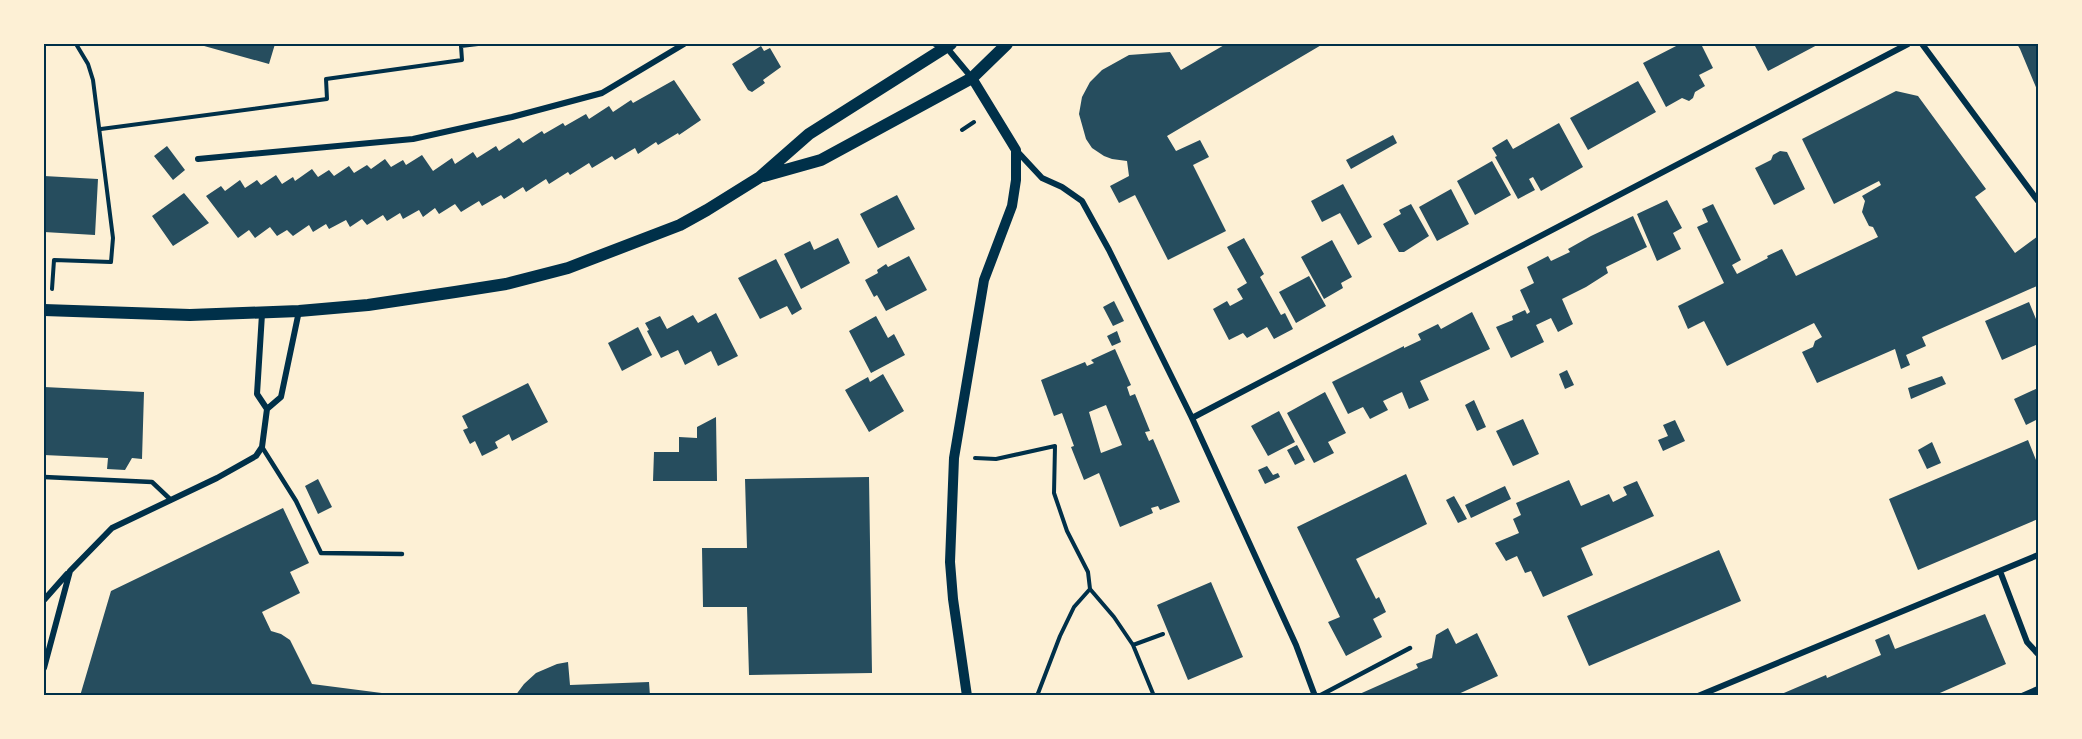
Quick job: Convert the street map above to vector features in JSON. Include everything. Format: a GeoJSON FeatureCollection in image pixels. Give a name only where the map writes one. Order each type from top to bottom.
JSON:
{"type":"FeatureCollection","features":[{"type":"Feature","properties":{"kind":"main road"},"geometry":{"type":"LineString","coordinates":[[760,177],[821,160],[972,78],[1007,44]]}},
{"type":"Feature","properties":{"kind":"main road"},"geometry":{"type":"LineString","coordinates":[[47,310],[190,315],[262,314],[368,305],[455,292],[506,284],[568,268],[680,225],[760,177],[809,134],[944,45]]}},
{"type":"Feature","properties":{"kind":"street"},"geometry":{"type":"LineString","coordinates":[[198,159],[413,139],[512,117],[602,93],[684,44]]}},
{"type":"Feature","properties":{"kind":"street"},"geometry":{"type":"LineString","coordinates":[[1192,418],[1908,44]]}},
{"type":"Feature","properties":{"kind":"street"},"geometry":{"type":"LineString","coordinates":[[1922,44],[2038,201]]}},
{"type":"Feature","properties":{"kind":"street"},"geometry":{"type":"LineString","coordinates":[[944,45],[972,78],[1016,150],[1042,178],[1062,187],[1082,201],[1109,250],[1192,418],[1317,696]]}},
{"type":"Feature","properties":{"kind":"street"},"geometry":{"type":"LineString","coordinates":[[967,696],[950,562],[954,458],[984,280],[1012,206],[1016,180],[1016,150]]}},
{"type":"Feature","properties":{"kind":"street"},"geometry":{"type":"LineString","coordinates":[[44,600],[112,528],[255,456],[262,447],[267,410],[281,397],[299,311]]}},
{"type":"Feature","properties":{"kind":"street"},"geometry":{"type":"LineString","coordinates":[[262,314],[257,394],[267,410]]}},
{"type":"Feature","properties":{"kind":"street"},"geometry":{"type":"LineString","coordinates":[[1698,696],[2038,555]]}},
{"type":"Feature","properties":{"kind":"street"},"geometry":{"type":"LineString","coordinates":[[44,668],[70,571]]}},
{"type":"Feature","properties":{"kind":"street"},"geometry":{"type":"LineString","coordinates":[[2000,571],[2027,642],[2038,654]]}},
{"type":"Feature","properties":{"kind":"street"},"geometry":{"type":"LineString","coordinates":[[2022,696],[2038,689]]}},
{"type":"Feature","properties":{"kind":"lane"},"geometry":{"type":"LineString","coordinates":[[262,447],[296,501],[321,553],[402,554]]}},
{"type":"Feature","properties":{"kind":"lane"},"geometry":{"type":"LineString","coordinates":[[44,477],[152,482],[171,500]]}},
{"type":"Feature","properties":{"kind":"lane"},"geometry":{"type":"LineString","coordinates":[[1317,696],[1410,648]]}},
{"type":"Feature","properties":{"kind":"path"},"geometry":{"type":"LineString","coordinates":[[47,310],[54,260],[111,262],[113,238],[101,129],[93,80],[88,64],[76,44]]}},
{"type":"Feature","properties":{"kind":"path"},"geometry":{"type":"LineString","coordinates":[[101,129],[327,99],[326,79],[462,60],[461,46],[478,44]]}},
{"type":"Feature","properties":{"kind":"path"},"geometry":{"type":"LineString","coordinates":[[954,458],[996,459],[1055,446],[1054,493],[1067,531],[1088,572],[1090,589],[1114,617],[1133,645],[1154,696]]}},
{"type":"Feature","properties":{"kind":"path"},"geometry":{"type":"LineString","coordinates":[[1037,696],[1074,607],[1090,589]]}},
{"type":"Feature","properties":{"kind":"path"},"geometry":{"type":"LineString","coordinates":[[1133,645],[1163,634]]}},
{"type":"Feature","properties":{"kind":"building"},"geometry":{"type":"Polygon","coordinates":[[[197,44],[275,44],[269,64],[197,44]]]}},
{"type":"Feature","properties":{"kind":"building"},"geometry":{"type":"Polygon","coordinates":[[[1226,44],[1323,44],[1167,136],[1176,151],[1200,140],[1209,157],[1193,165],[1226,231],[1168,260],[1135,195],[1119,203],[1110,186],[1129,176],[1127,161],[1112,159],[1092,148],[1086,139],[1079,114],[1082,97],[1090,82],[1102,70],[1129,55],[1170,52],[1181,70],[1226,44]]]}},
{"type":"Feature","properties":{"kind":"building"},"geometry":{"type":"Polygon","coordinates":[[[1680,44],[1701,44],[1713,68],[1699,75],[1705,86],[1695,92],[1693,98],[1689,101],[1682,98],[1666,107],[1643,63],[1680,44]]]}},
{"type":"Feature","properties":{"kind":"building"},"geometry":{"type":"Polygon","coordinates":[[[1754,44],[1819,44],[1768,71],[1754,44]]]}},
{"type":"Feature","properties":{"kind":"building"},"geometry":{"type":"Polygon","coordinates":[[[2017,44],[2038,44],[2038,92],[2020,49],[2017,44]]]}},
{"type":"Feature","properties":{"kind":"building"},"geometry":{"type":"Polygon","coordinates":[[[761,46],[764,51],[770,48],[781,67],[763,80],[765,83],[752,92],[748,90],[732,64],[761,46]]]}},
{"type":"Feature","properties":{"kind":"building"},"geometry":{"type":"Polygon","coordinates":[[[674,80],[701,120],[679,135],[678,133],[658,145],[656,142],[638,154],[635,148],[615,160],[612,156],[592,168],[589,163],[549,184],[546,179],[526,192],[523,187],[504,199],[501,195],[482,206],[479,201],[461,212],[455,204],[439,214],[435,208],[423,217],[419,210],[403,219],[400,213],[387,221],[383,215],[367,225],[362,219],[350,227],[346,220],[329,229],[326,224],[313,232],[309,225],[293,236],[287,230],[277,236],[270,227],[255,238],[249,230],[238,238],[206,196],[221,186],[225,191],[240,180],[245,188],[257,180],[261,185],[276,175],[282,184],[293,177],[295,181],[312,169],[318,177],[329,170],[334,176],[349,166],[354,173],[367,165],[371,169],[385,159],[391,167],[403,160],[406,165],[422,155],[433,171],[452,158],[455,164],[473,152],[477,158],[496,146],[499,151],[519,138],[523,143],[542,131],[544,134],[563,123],[565,126],[586,114],[589,119],[609,106],[613,112],[631,100],[633,103],[674,80]]]}},
{"type":"Feature","properties":{"kind":"building"},"geometry":{"type":"Polygon","coordinates":[[[1638,81],[1656,112],[1588,150],[1570,118],[1638,81]]]}},
{"type":"Feature","properties":{"kind":"building"},"geometry":{"type":"Polygon","coordinates":[[[1896,91],[1918,96],[1986,189],[1975,197],[2015,253],[2038,236],[2038,289],[2037,286],[1922,337],[1926,346],[1906,355],[1910,365],[1901,369],[1895,349],[1817,383],[1802,352],[1813,347],[1815,341],[1822,337],[1814,323],[1727,366],[1704,321],[1688,329],[1678,306],[1724,283],[1697,227],[1708,222],[1702,209],[1713,204],[1741,260],[1732,265],[1737,274],[1782,249],[1796,276],[1878,237],[1862,212],[1865,201],[1862,196],[1881,185],[1879,181],[1834,204],[1802,139],[1896,91]]]}},
{"type":"Feature","properties":{"kind":"building"},"geometry":{"type":"Polygon","coordinates":[[[1559,123],[1583,167],[1541,191],[1533,177],[1529,179],[1535,190],[1518,199],[1492,148],[1507,139],[1513,149],[1559,123]]]}},
{"type":"Feature","properties":{"kind":"building"},"geometry":{"type":"Polygon","coordinates":[[[1393,135],[1397,143],[1351,169],[1346,160],[1393,135]]]}},
{"type":"Feature","properties":{"kind":"building"},"geometry":{"type":"Polygon","coordinates":[[[167,146],[185,170],[173,180],[154,156],[167,146]]]}},
{"type":"Feature","properties":{"kind":"building"},"geometry":{"type":"Polygon","coordinates":[[[1780,151],[1787,152],[1805,189],[1774,205],[1755,168],[1771,160],[1773,155],[1780,151]]]}},
{"type":"Feature","properties":{"kind":"building"},"geometry":{"type":"Polygon","coordinates":[[[1492,161],[1511,195],[1475,215],[1457,181],[1492,161]]]}},
{"type":"Feature","properties":{"kind":"building"},"geometry":{"type":"Polygon","coordinates":[[[44,176],[98,179],[95,235],[44,232],[44,176]]]}},
{"type":"Feature","properties":{"kind":"building"},"geometry":{"type":"Polygon","coordinates":[[[1343,184],[1372,237],[1358,245],[1340,213],[1322,222],[1311,201],[1343,184]]]}},
{"type":"Feature","properties":{"kind":"building"},"geometry":{"type":"Polygon","coordinates":[[[1451,189],[1469,224],[1437,241],[1419,207],[1451,189]]]}},
{"type":"Feature","properties":{"kind":"building"},"geometry":{"type":"Polygon","coordinates":[[[184,193],[209,223],[173,246],[152,216],[184,193]]]}},
{"type":"Feature","properties":{"kind":"building"},"geometry":{"type":"Polygon","coordinates":[[[897,195],[915,229],[878,248],[860,214],[897,195]]]}},
{"type":"Feature","properties":{"kind":"building"},"geometry":{"type":"Polygon","coordinates":[[[1667,200],[1682,228],[1673,233],[1681,249],[1657,261],[1637,214],[1667,200]]]}},
{"type":"Feature","properties":{"kind":"building"},"geometry":{"type":"Polygon","coordinates":[[[1411,204],[1429,236],[1404,252],[1399,252],[1383,224],[1401,214],[1399,210],[1411,204]]]}},
{"type":"Feature","properties":{"kind":"building"},"geometry":{"type":"Polygon","coordinates":[[[1633,216],[1647,247],[1606,267],[1608,273],[1562,299],[1573,324],[1558,332],[1551,318],[1536,325],[1544,342],[1511,358],[1496,327],[1513,320],[1512,316],[1525,310],[1527,314],[1530,312],[1520,290],[1534,283],[1527,267],[1548,256],[1551,261],[1570,252],[1568,249],[1633,216]]]}},
{"type":"Feature","properties":{"kind":"building"},"geometry":{"type":"Polygon","coordinates":[[[838,238],[850,263],[801,289],[784,254],[810,241],[814,250],[838,238]]]}},
{"type":"Feature","properties":{"kind":"building"},"geometry":{"type":"Polygon","coordinates":[[[1244,238],[1264,274],[1260,277],[1281,315],[1285,313],[1293,329],[1274,339],[1267,327],[1247,338],[1243,333],[1229,340],[1213,309],[1227,301],[1230,306],[1243,299],[1237,289],[1247,283],[1227,247],[1244,238]]]}},
{"type":"Feature","properties":{"kind":"building"},"geometry":{"type":"Polygon","coordinates":[[[1332,240],[1352,277],[1341,283],[1343,288],[1324,299],[1301,257],[1332,240]]]}},
{"type":"Feature","properties":{"kind":"building"},"geometry":{"type":"Polygon","coordinates":[[[909,256],[927,290],[886,311],[877,295],[874,297],[865,280],[878,273],[877,270],[886,264],[888,267],[909,256]]]}},
{"type":"Feature","properties":{"kind":"building"},"geometry":{"type":"Polygon","coordinates":[[[776,259],[802,309],[792,315],[787,306],[760,319],[738,278],[776,259]]]}},
{"type":"Feature","properties":{"kind":"building"},"geometry":{"type":"Polygon","coordinates":[[[1309,276],[1326,306],[1296,323],[1279,292],[1309,276]]]}},
{"type":"Feature","properties":{"kind":"building"},"geometry":{"type":"Polygon","coordinates":[[[1114,301],[1124,321],[1113,326],[1103,307],[1114,301]]]}},
{"type":"Feature","properties":{"kind":"building"},"geometry":{"type":"Polygon","coordinates":[[[2029,302],[2038,324],[2038,344],[2002,360],[1985,321],[2029,302]]]}},
{"type":"Feature","properties":{"kind":"building"},"geometry":{"type":"Polygon","coordinates":[[[1472,312],[1490,349],[1420,381],[1429,400],[1409,409],[1402,392],[1383,401],[1388,410],[1370,419],[1363,407],[1348,414],[1332,382],[1404,346],[1404,348],[1421,340],[1418,334],[1438,324],[1441,329],[1472,312]]]}},
{"type":"Feature","properties":{"kind":"building"},"geometry":{"type":"Polygon","coordinates":[[[716,313],[738,356],[718,366],[711,351],[685,365],[678,350],[661,358],[645,323],[660,316],[667,329],[693,315],[698,323],[716,313]]]}},
{"type":"Feature","properties":{"kind":"building"},"geometry":{"type":"Polygon","coordinates":[[[876,316],[888,338],[894,334],[905,355],[871,373],[849,331],[876,316]]]}},
{"type":"Feature","properties":{"kind":"building"},"geometry":{"type":"Polygon","coordinates":[[[638,327],[652,355],[622,371],[608,343],[638,327]]]}},
{"type":"Feature","properties":{"kind":"building"},"geometry":{"type":"Polygon","coordinates":[[[1117,331],[1121,342],[1112,346],[1107,336],[1117,331]]]}},
{"type":"Feature","properties":{"kind":"building"},"geometry":{"type":"Polygon","coordinates":[[[1115,349],[1131,385],[1127,387],[1130,396],[1135,394],[1150,431],[1145,432],[1149,441],[1153,439],[1180,502],[1160,510],[1158,506],[1151,508],[1153,513],[1120,527],[1099,473],[1084,480],[1071,447],[1074,446],[1062,413],[1054,416],[1041,380],[1085,362],[1087,366],[1094,363],[1091,360],[1115,349]],[[1106,405],[1089,412],[1101,453],[1122,445],[1106,405]]]}},
{"type":"Feature","properties":{"kind":"building"},"geometry":{"type":"Polygon","coordinates":[[[1567,370],[1574,385],[1565,389],[1559,374],[1567,370]]]}},
{"type":"Feature","properties":{"kind":"building"},"geometry":{"type":"Polygon","coordinates":[[[883,374],[904,411],[869,432],[845,390],[868,377],[870,382],[883,374]]]}},
{"type":"Feature","properties":{"kind":"building"},"geometry":{"type":"Polygon","coordinates":[[[1942,376],[1946,384],[1911,399],[1908,388],[1942,376]]]}},
{"type":"Feature","properties":{"kind":"building"},"geometry":{"type":"Polygon","coordinates":[[[528,383],[548,422],[512,441],[509,434],[495,442],[498,448],[482,456],[475,441],[470,444],[463,430],[468,428],[462,416],[528,383]]]}},
{"type":"Feature","properties":{"kind":"building"},"geometry":{"type":"Polygon","coordinates":[[[44,387],[144,392],[142,459],[132,458],[125,470],[107,469],[108,458],[44,455],[44,387]]]}},
{"type":"Feature","properties":{"kind":"building"},"geometry":{"type":"Polygon","coordinates":[[[2038,388],[2038,419],[2026,425],[2014,399],[2038,388]]]}},
{"type":"Feature","properties":{"kind":"building"},"geometry":{"type":"Polygon","coordinates":[[[1325,392],[1346,433],[1328,442],[1334,453],[1314,463],[1287,413],[1325,392]]]}},
{"type":"Feature","properties":{"kind":"building"},"geometry":{"type":"Polygon","coordinates":[[[1474,400],[1486,427],[1477,431],[1465,405],[1474,400]]]}},
{"type":"Feature","properties":{"kind":"building"},"geometry":{"type":"Polygon","coordinates":[[[1279,411],[1295,442],[1268,456],[1251,426],[1279,411]]]}},
{"type":"Feature","properties":{"kind":"building"},"geometry":{"type":"Polygon","coordinates":[[[716,417],[717,481],[653,481],[654,452],[679,452],[679,437],[697,438],[697,427],[716,417]]]}},
{"type":"Feature","properties":{"kind":"building"},"geometry":{"type":"Polygon","coordinates":[[[1523,419],[1539,454],[1513,466],[1496,431],[1523,419]]]}},
{"type":"Feature","properties":{"kind":"building"},"geometry":{"type":"Polygon","coordinates":[[[1675,420],[1685,441],[1663,451],[1658,440],[1668,436],[1663,425],[1675,420]]]}},
{"type":"Feature","properties":{"kind":"building"},"geometry":{"type":"Polygon","coordinates":[[[2028,440],[2038,465],[2038,519],[1918,570],[1889,499],[2028,440]]]}},
{"type":"Feature","properties":{"kind":"building"},"geometry":{"type":"Polygon","coordinates":[[[1932,442],[1941,463],[1927,469],[1918,450],[1932,442]]]}},
{"type":"Feature","properties":{"kind":"building"},"geometry":{"type":"Polygon","coordinates":[[[1297,445],[1305,460],[1295,465],[1287,450],[1297,445]]]}},
{"type":"Feature","properties":{"kind":"building"},"geometry":{"type":"Polygon","coordinates":[[[1267,466],[1273,475],[1278,473],[1280,477],[1265,484],[1258,470],[1267,466]]]}},
{"type":"Feature","properties":{"kind":"building"},"geometry":{"type":"Polygon","coordinates":[[[1406,474],[1427,524],[1356,559],[1376,599],[1379,597],[1386,612],[1373,619],[1382,637],[1346,656],[1328,622],[1340,617],[1297,527],[1406,474]]]}},
{"type":"Feature","properties":{"kind":"building"},"geometry":{"type":"Polygon","coordinates":[[[869,477],[872,673],[749,675],[747,607],[703,607],[702,548],[747,548],[745,479],[869,477]]]}},
{"type":"Feature","properties":{"kind":"building"},"geometry":{"type":"Polygon","coordinates":[[[318,479],[332,507],[318,514],[305,486],[318,479]]]}},
{"type":"Feature","properties":{"kind":"building"},"geometry":{"type":"Polygon","coordinates":[[[1569,480],[1581,506],[1609,494],[1613,502],[1627,495],[1623,487],[1637,481],[1654,516],[1581,548],[1593,575],[1543,597],[1531,571],[1525,573],[1517,556],[1506,561],[1495,543],[1519,533],[1513,519],[1521,515],[1516,503],[1569,480]]]}},
{"type":"Feature","properties":{"kind":"building"},"geometry":{"type":"Polygon","coordinates":[[[1505,486],[1511,499],[1471,518],[1465,505],[1505,486]]]}},
{"type":"Feature","properties":{"kind":"building"},"geometry":{"type":"Polygon","coordinates":[[[1454,496],[1467,519],[1458,523],[1446,500],[1454,496]]]}},
{"type":"Feature","properties":{"kind":"building"},"geometry":{"type":"Polygon","coordinates":[[[283,508],[309,563],[290,572],[300,593],[262,612],[271,631],[290,640],[312,684],[405,696],[80,696],[111,591],[283,508]]]}},
{"type":"Feature","properties":{"kind":"building"},"geometry":{"type":"Polygon","coordinates":[[[1719,550],[1741,601],[1589,666],[1567,616],[1719,550]]]}},
{"type":"Feature","properties":{"kind":"building"},"geometry":{"type":"Polygon","coordinates":[[[1211,582],[1243,657],[1188,680],[1157,605],[1211,582]]]}},
{"type":"Feature","properties":{"kind":"building"},"geometry":{"type":"Polygon","coordinates":[[[1985,614],[2006,664],[1933,696],[1777,696],[1881,655],[1875,640],[1889,634],[1895,649],[1985,614]]]}},
{"type":"Feature","properties":{"kind":"building"},"geometry":{"type":"Polygon","coordinates":[[[1448,628],[1456,644],[1477,633],[1498,676],[1454,696],[1355,696],[1418,668],[1416,664],[1432,658],[1436,635],[1448,628]]]}},
{"type":"Feature","properties":{"kind":"building"},"geometry":{"type":"Polygon","coordinates":[[[568,662],[570,685],[649,682],[650,696],[515,696],[536,673],[568,662]]]}}]}
